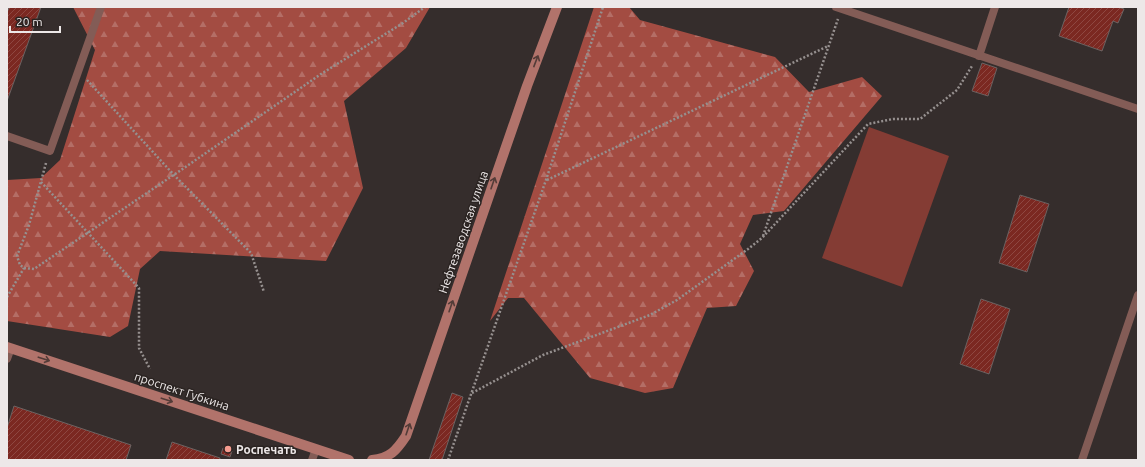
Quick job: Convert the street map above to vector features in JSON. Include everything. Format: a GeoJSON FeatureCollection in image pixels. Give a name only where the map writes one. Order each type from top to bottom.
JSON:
{"type":"FeatureCollection","features":[{"type":"Feature","properties":{"kind":"street","name":"Нефтезаводская улица"},"geometry":{"type":"LineString","coordinates":[[385,459],[398,449],[406,436],[527,86],[557,7]]}},
{"type":"Feature","properties":{"kind":"street","name":"проспект Губкина"},"geometry":{"type":"LineString","coordinates":[[9,347],[350,460]]}},
{"type":"Feature","properties":{"kind":"street"},"geometry":{"type":"LineString","coordinates":[[372,460],[385,459]]}},
{"type":"Feature","properties":{"kind":"lane"},"geometry":{"type":"LineString","coordinates":[[7,136],[50,151],[101,7]]}},
{"type":"Feature","properties":{"kind":"lane"},"geometry":{"type":"LineString","coordinates":[[979,56],[995,7]]}},
{"type":"Feature","properties":{"kind":"lane"},"geometry":{"type":"LineString","coordinates":[[839,8],[1138,109]]}},
{"type":"Feature","properties":{"kind":"lane"},"geometry":{"type":"LineString","coordinates":[[1082,460],[1138,295]]}},
{"type":"Feature","properties":{"kind":"lane"},"geometry":{"type":"LineString","coordinates":[[7,359],[9,347]]}},
{"type":"Feature","properties":{"kind":"lane"},"geometry":{"type":"LineString","coordinates":[[312,460],[316,449]]}},
{"type":"Feature","properties":{"kind":"path"},"geometry":{"type":"LineString","coordinates":[[50,151],[29,225],[17,256],[20,265],[24,268],[34,269],[321,74],[403,23],[425,7]]}},
{"type":"Feature","properties":{"kind":"path"},"geometry":{"type":"LineString","coordinates":[[448,460],[546,180],[603,7]]}},
{"type":"Feature","properties":{"kind":"path"},"geometry":{"type":"LineString","coordinates":[[762,238],[828,46],[839,8]]}},
{"type":"Feature","properties":{"kind":"path"},"geometry":{"type":"LineString","coordinates":[[546,180],[828,46]]}},
{"type":"Feature","properties":{"kind":"path"},"geometry":{"type":"LineString","coordinates":[[472,393],[543,355],[650,315],[677,300],[762,238],[868,124],[893,120],[920,119],[957,90],[979,56]]}},
{"type":"Feature","properties":{"kind":"path"},"geometry":{"type":"LineString","coordinates":[[78,70],[174,175],[252,253],[264,292]]}},
{"type":"Feature","properties":{"kind":"path"},"geometry":{"type":"LineString","coordinates":[[41,182],[139,288],[139,348],[150,369]]}},
{"type":"Feature","properties":{"kind":"path"},"geometry":{"type":"LineString","coordinates":[[7,297],[24,268]]}},
{"type":"Feature","properties":{"kind":"green space"},"geometry":{"type":"Polygon","coordinates":[[[73,7],[430,7],[406,48],[344,101],[363,188],[326,261],[160,251],[140,269],[128,326],[110,337],[7,321],[7,180],[41,178],[60,160],[95,50],[73,7]]]}},
{"type":"Feature","properties":{"kind":"green space"},"geometry":{"type":"Polygon","coordinates":[[[594,7],[629,7],[640,20],[775,57],[809,92],[862,77],[882,96],[784,211],[753,215],[740,244],[754,271],[736,306],[707,308],[673,388],[645,393],[590,378],[524,298],[508,298],[490,321],[594,7]]]}},
{"type":"Feature","properties":{"kind":"shaded area"},"geometry":{"type":"Polygon","coordinates":[[[869,127],[949,156],[902,287],[822,258],[869,127]]]}},
{"type":"Feature","properties":{"kind":"building"},"geometry":{"type":"Polygon","coordinates":[[[9,7],[41,7],[7,101],[7,13],[9,7]]]}},
{"type":"Feature","properties":{"kind":"building"},"geometry":{"type":"Polygon","coordinates":[[[1069,7],[1118,7],[1124,9],[1118,23],[1113,21],[1102,51],[1059,36],[1069,7]]]}},
{"type":"Feature","properties":{"kind":"building"},"geometry":{"type":"Polygon","coordinates":[[[982,63],[997,68],[988,96],[972,91],[982,63]]]}},
{"type":"Feature","properties":{"kind":"building"},"geometry":{"type":"Polygon","coordinates":[[[1020,195],[1049,204],[1027,272],[999,263],[1020,195]]]}},
{"type":"Feature","properties":{"kind":"building"},"geometry":{"type":"Polygon","coordinates":[[[981,299],[1010,309],[989,374],[960,364],[981,299]]]}},
{"type":"Feature","properties":{"kind":"building"},"geometry":{"type":"Polygon","coordinates":[[[452,393],[463,397],[442,460],[429,460],[452,393]]]}},
{"type":"Feature","properties":{"kind":"building"},"geometry":{"type":"Polygon","coordinates":[[[14,406],[131,445],[126,460],[7,460],[7,428],[14,406]]]}},
{"type":"Feature","properties":{"kind":"building"},"geometry":{"type":"Polygon","coordinates":[[[172,442],[220,458],[220,460],[166,460],[172,442]]]}},
{"type":"Feature","properties":{"kind":"building"},"geometry":{"type":"Polygon","coordinates":[[[223,448],[232,451],[230,457],[221,454],[223,448]]]}},
{"type":"Feature","properties":{"kind":"place","name":"Роспечать"},"geometry":{"type":"Point","coordinates":[228,449]}}]}
